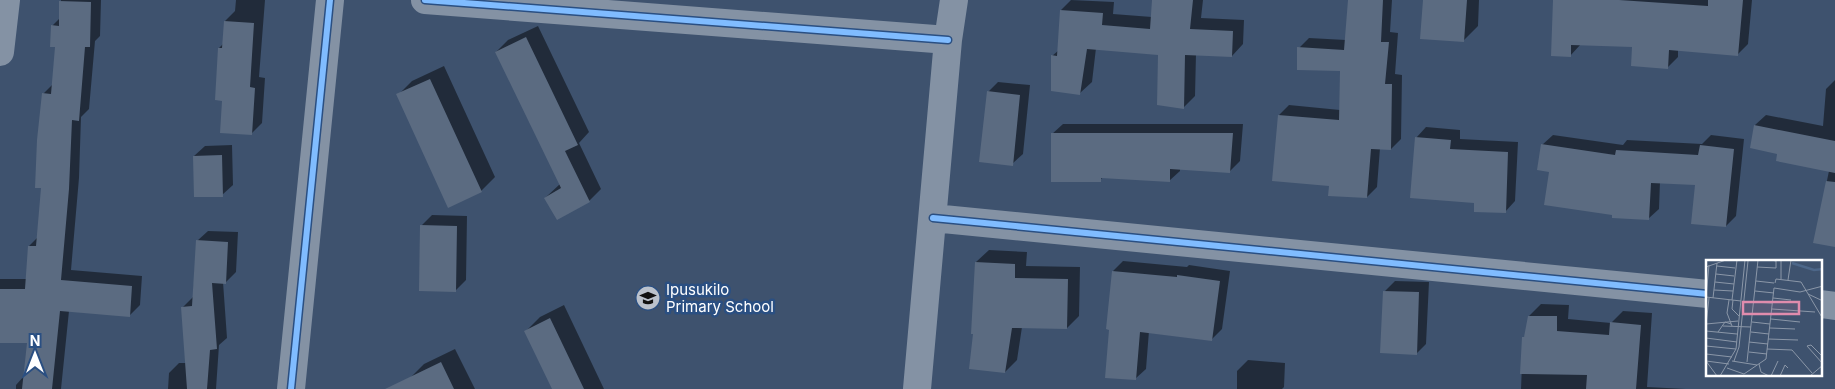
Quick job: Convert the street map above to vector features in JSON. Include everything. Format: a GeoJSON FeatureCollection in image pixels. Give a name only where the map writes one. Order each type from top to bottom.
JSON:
{"type":"FeatureCollection","features":[{"type":"Feature","properties":{"kind":"street"},"geometry":{"type":"LineString","coordinates":[[0,52],[6,0]]}},
{"type":"Feature","properties":{"kind":"street"},"geometry":{"type":"LineString","coordinates":[[291,389],[330,0]]}},
{"type":"Feature","properties":{"kind":"street"},"geometry":{"type":"LineString","coordinates":[[425,0],[948,40]]}},
{"type":"Feature","properties":{"kind":"street"},"geometry":{"type":"LineString","coordinates":[[917,389],[948,40],[954,0]]}},
{"type":"Feature","properties":{"kind":"street"},"geometry":{"type":"LineString","coordinates":[[933,218],[1706,294]]}},
{"type":"Feature","properties":{"kind":"street"},"geometry":{"type":"LineString","coordinates":[[1822,304],[1835,306]]}},
{"type":"Feature","properties":{"kind":"building"},"geometry":{"type":"Polygon","coordinates":[[[1152,0],[1193,0],[1190,29],[1233,31],[1232,57],[1185,55],[1184,109],[1157,105],[1158,55],[1087,49],[1080,95],[1051,91],[1051,55],[1057,56],[1060,10],[1103,13],[1102,25],[1150,29],[1152,0]]]}},
{"type":"Feature","properties":{"kind":"building"},"geometry":{"type":"Polygon","coordinates":[[[1348,0],[1383,0],[1381,42],[1389,42],[1385,84],[1392,84],[1391,150],[1371,149],[1367,198],[1328,196],[1329,186],[1272,181],[1278,115],[1339,120],[1340,71],[1297,70],[1297,47],[1344,50],[1348,0]]]}},
{"type":"Feature","properties":{"kind":"building"},"geometry":{"type":"Polygon","coordinates":[[[1423,0],[1467,0],[1464,42],[1420,39],[1423,0]]]}},
{"type":"Feature","properties":{"kind":"building"},"geometry":{"type":"Polygon","coordinates":[[[1553,0],[1619,0],[1708,6],[1708,0],[1743,0],[1738,56],[1669,50],[1668,69],[1631,66],[1632,47],[1571,45],[1571,57],[1551,56],[1553,0]]]}},
{"type":"Feature","properties":{"kind":"building"},"geometry":{"type":"Polygon","coordinates":[[[59,1],[91,2],[90,47],[85,47],[79,121],[72,120],[69,189],[61,280],[132,286],[130,317],[60,311],[52,389],[22,389],[27,343],[0,343],[0,289],[25,289],[28,246],[36,246],[41,188],[35,188],[37,140],[42,93],[51,94],[55,47],[50,47],[51,25],[59,26],[59,1]]]}},
{"type":"Feature","properties":{"kind":"building"},"geometry":{"type":"Polygon","coordinates":[[[224,21],[254,23],[250,87],[255,88],[252,135],[220,133],[222,101],[215,100],[218,48],[222,48],[224,21]]]}},
{"type":"Feature","properties":{"kind":"building"},"geometry":{"type":"Polygon","coordinates":[[[526,37],[578,145],[565,151],[590,202],[557,220],[544,198],[561,188],[495,52],[526,37]]]}},
{"type":"Feature","properties":{"kind":"building"},"geometry":{"type":"Polygon","coordinates":[[[430,79],[482,192],[448,208],[396,94],[430,79]]]}},
{"type":"Feature","properties":{"kind":"building"},"geometry":{"type":"Polygon","coordinates":[[[987,91],[1020,95],[1013,166],[979,162],[987,91]]]}},
{"type":"Feature","properties":{"kind":"building"},"geometry":{"type":"Polygon","coordinates":[[[1754,125],[1835,141],[1835,173],[1776,161],[1777,154],[1750,148],[1754,125]]]}},
{"type":"Feature","properties":{"kind":"building"},"geometry":{"type":"Polygon","coordinates":[[[1051,133],[1233,133],[1230,173],[1170,169],[1170,182],[1101,178],[1101,182],[1051,182],[1051,133]]]}},
{"type":"Feature","properties":{"kind":"building"},"geometry":{"type":"Polygon","coordinates":[[[1415,137],[1451,140],[1450,149],[1508,152],[1506,213],[1474,212],[1474,203],[1410,198],[1415,137]]]}},
{"type":"Feature","properties":{"kind":"building"},"geometry":{"type":"Polygon","coordinates":[[[1541,144],[1615,155],[1616,150],[1698,155],[1700,145],[1734,149],[1726,227],[1691,224],[1695,185],[1651,183],[1649,220],[1612,218],[1612,215],[1544,205],[1549,172],[1537,170],[1541,144]]]}},
{"type":"Feature","properties":{"kind":"building"},"geometry":{"type":"Polygon","coordinates":[[[222,155],[223,197],[194,197],[193,156],[222,155]]]}},
{"type":"Feature","properties":{"kind":"building"},"geometry":{"type":"Polygon","coordinates":[[[1826,181],[1835,182],[1835,247],[1813,243],[1826,181]]]}},
{"type":"Feature","properties":{"kind":"building"},"geometry":{"type":"Polygon","coordinates":[[[420,225],[457,226],[456,292],[419,291],[420,225]]]}},
{"type":"Feature","properties":{"kind":"building"},"geometry":{"type":"Polygon","coordinates":[[[196,240],[228,242],[226,284],[212,283],[217,349],[210,350],[207,389],[187,389],[181,307],[192,306],[196,240]]]}},
{"type":"Feature","properties":{"kind":"building"},"geometry":{"type":"Polygon","coordinates":[[[975,262],[1015,264],[1015,278],[1068,279],[1067,329],[1012,328],[1005,373],[969,369],[973,334],[971,334],[975,262]]]}},
{"type":"Feature","properties":{"kind":"building"},"geometry":{"type":"Polygon","coordinates":[[[1112,271],[1177,277],[1177,275],[1220,281],[1212,341],[1140,332],[1136,380],[1105,378],[1109,330],[1106,329],[1112,271]]]}},
{"type":"Feature","properties":{"kind":"building"},"geometry":{"type":"Polygon","coordinates":[[[1383,291],[1419,292],[1417,355],[1380,353],[1383,291]]]}},
{"type":"Feature","properties":{"kind":"building"},"geometry":{"type":"Polygon","coordinates":[[[1528,316],[1557,316],[1557,331],[1609,335],[1610,322],[1641,325],[1636,389],[1586,389],[1587,375],[1520,374],[1522,337],[1524,337],[1528,316]]]}},
{"type":"Feature","properties":{"kind":"building"},"geometry":{"type":"Polygon","coordinates":[[[550,318],[584,389],[552,389],[524,331],[550,318]]]}},
{"type":"Feature","properties":{"kind":"building"},"geometry":{"type":"Polygon","coordinates":[[[441,362],[454,389],[385,389],[441,362]]]}},
{"type":"Feature","properties":{"kind":"cycle path"},"geometry":{"type":"LineString","coordinates":[[291,389],[330,0]]}},
{"type":"Feature","properties":{"kind":"cycle path"},"geometry":{"type":"LineString","coordinates":[[425,0],[948,40]]}},
{"type":"Feature","properties":{"kind":"cycle path"},"geometry":{"type":"LineString","coordinates":[[933,218],[1706,294]]}},
{"type":"Feature","properties":{"kind":"place","name":"Ipusukilo Primary School"},"geometry":{"type":"Point","coordinates":[648,298]}}]}
